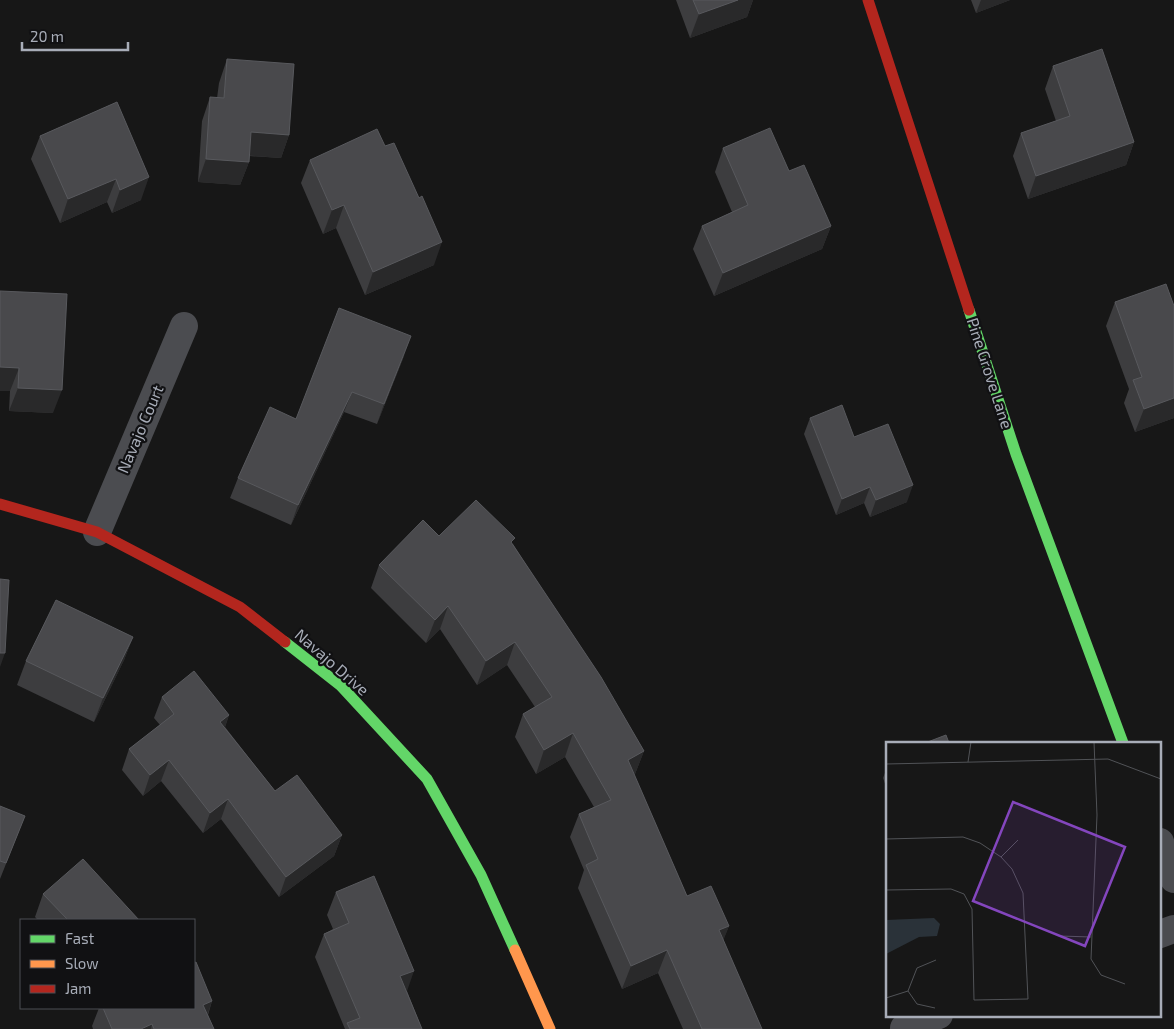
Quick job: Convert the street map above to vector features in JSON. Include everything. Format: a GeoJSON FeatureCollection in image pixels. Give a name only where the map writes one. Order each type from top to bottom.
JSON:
{"type":"FeatureCollection","features":[{"type":"Feature","properties":{"kind":"street","name":"Pine Grove Lane"},"geometry":{"type":"LineString","coordinates":[[868,0],[1016,454],[1123,742]]}},
{"type":"Feature","properties":{"kind":"street","name":"Navajo Court"},"geometry":{"type":"LineString","coordinates":[[97,532],[184,326]]}},
{"type":"Feature","properties":{"kind":"street","name":"Navajo Drive"},"geometry":{"type":"LineString","coordinates":[[0,504],[97,532],[240,607],[341,686],[427,779],[481,874],[550,1029]]}},
{"type":"Feature","properties":{"kind":"street"},"geometry":{"type":"LineString","coordinates":[[1162,847],[1174,879]]}},
{"type":"Feature","properties":{"kind":"street"},"geometry":{"type":"LineString","coordinates":[[1162,933],[1174,928]]}},
{"type":"Feature","properties":{"kind":"street"},"geometry":{"type":"LineString","coordinates":[[904,1028],[936,1016]]}},
{"type":"Feature","properties":{"kind":"building"},"geometry":{"type":"Polygon","coordinates":[[[693,0],[738,0],[699,14],[693,0]]]}},
{"type":"Feature","properties":{"kind":"building"},"geometry":{"type":"Polygon","coordinates":[[[1102,49],[1134,142],[1036,176],[1021,133],[1070,116],[1053,66],[1102,49]]]}},
{"type":"Feature","properties":{"kind":"building"},"geometry":{"type":"Polygon","coordinates":[[[227,59],[294,64],[289,135],[251,132],[249,162],[206,159],[210,97],[224,98],[227,59]]]}},
{"type":"Feature","properties":{"kind":"building"},"geometry":{"type":"Polygon","coordinates":[[[117,102],[149,177],[120,190],[116,179],[68,199],[40,136],[117,102]]]}},
{"type":"Feature","properties":{"kind":"building"},"geometry":{"type":"Polygon","coordinates":[[[770,128],[789,171],[804,165],[831,226],[723,273],[702,226],[748,205],[723,148],[770,128]]]}},
{"type":"Feature","properties":{"kind":"building"},"geometry":{"type":"Polygon","coordinates":[[[377,129],[385,146],[394,143],[419,198],[422,196],[442,242],[373,272],[344,205],[332,210],[310,160],[377,129]]]}},
{"type":"Feature","properties":{"kind":"building"},"geometry":{"type":"Polygon","coordinates":[[[1166,284],[1174,306],[1174,398],[1144,409],[1133,380],[1142,377],[1115,302],[1166,284]]]}},
{"type":"Feature","properties":{"kind":"building"},"geometry":{"type":"Polygon","coordinates":[[[0,291],[67,294],[62,390],[18,388],[19,368],[0,367],[0,291]]]}},
{"type":"Feature","properties":{"kind":"building"},"geometry":{"type":"Polygon","coordinates":[[[339,308],[411,336],[384,404],[352,392],[298,505],[238,478],[270,407],[296,419],[339,308]]]}},
{"type":"Feature","properties":{"kind":"building"},"geometry":{"type":"Polygon","coordinates":[[[842,405],[854,437],[888,424],[913,485],[876,500],[870,487],[842,499],[810,418],[842,405]]]}},
{"type":"Feature","properties":{"kind":"building"},"geometry":{"type":"Polygon","coordinates":[[[476,500],[515,538],[511,542],[601,677],[644,751],[628,760],[687,896],[711,886],[729,926],[719,930],[762,1029],[702,1029],[667,950],[631,966],[586,865],[598,859],[579,814],[611,800],[573,733],[544,750],[523,714],[552,697],[515,642],[486,661],[448,606],[435,620],[379,565],[423,520],[439,536],[476,500]]]}},
{"type":"Feature","properties":{"kind":"building"},"geometry":{"type":"Polygon","coordinates":[[[0,579],[9,580],[5,653],[0,653],[0,579]]]}},
{"type":"Feature","properties":{"kind":"building"},"geometry":{"type":"Polygon","coordinates":[[[56,600],[133,637],[103,698],[26,661],[56,600]]]}},
{"type":"Feature","properties":{"kind":"building"},"geometry":{"type":"Polygon","coordinates":[[[194,671],[229,715],[220,722],[275,791],[297,775],[342,835],[286,877],[228,799],[210,813],[169,760],[150,775],[129,749],[174,714],[162,697],[194,671]]]}},
{"type":"Feature","properties":{"kind":"building"},"geometry":{"type":"Polygon","coordinates":[[[946,735],[949,742],[928,742],[946,735]]]}},
{"type":"Feature","properties":{"kind":"building"},"geometry":{"type":"Polygon","coordinates":[[[0,806],[25,816],[6,863],[0,861],[0,806]]]}},
{"type":"Feature","properties":{"kind":"building"},"geometry":{"type":"Polygon","coordinates":[[[83,859],[138,919],[67,919],[43,894],[83,859]]]}},
{"type":"Feature","properties":{"kind":"building"},"geometry":{"type":"Polygon","coordinates":[[[374,876],[414,971],[400,976],[422,1029],[350,1029],[347,1023],[360,1018],[324,934],[349,923],[336,892],[374,876]]]}},
{"type":"Feature","properties":{"kind":"building"},"geometry":{"type":"Polygon","coordinates":[[[195,962],[212,1001],[203,1005],[214,1029],[154,1029],[152,1024],[141,1029],[112,1029],[103,1009],[195,1009],[195,962]]]}},
{"type":"Feature","properties":{"kind":"traffic: fast"},"geometry":{"type":"LineString","coordinates":[[969,310],[1016,454],[1123,742]]}},
{"type":"Feature","properties":{"kind":"traffic: fast"},"geometry":{"type":"LineString","coordinates":[[285,642],[341,686],[427,779],[481,875],[515,950]]}},
{"type":"Feature","properties":{"kind":"traffic: slow"},"geometry":{"type":"LineString","coordinates":[[515,950],[550,1029]]}},
{"type":"Feature","properties":{"kind":"traffic: jam"},"geometry":{"type":"LineString","coordinates":[[868,0],[969,310]]}},
{"type":"Feature","properties":{"kind":"traffic: jam"},"geometry":{"type":"LineString","coordinates":[[0,504],[97,532],[240,607],[285,642]]}}]}
